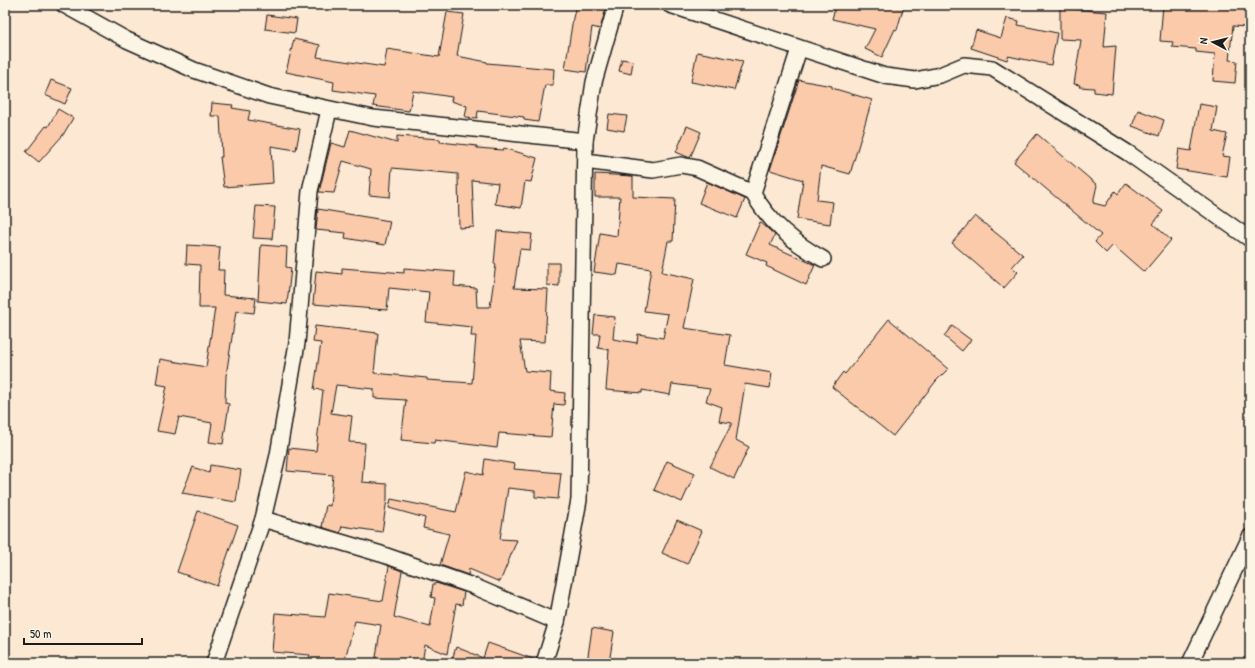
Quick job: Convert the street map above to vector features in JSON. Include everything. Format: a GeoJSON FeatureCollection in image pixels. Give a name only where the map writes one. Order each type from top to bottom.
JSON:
{"type":"FeatureCollection","features":[{"type":"Feature","properties":{"kind":"street"},"geometry":{"type":"LineString","coordinates":[[64,5],[127,40],[194,70],[269,96],[329,110],[373,118],[585,141]]}},
{"type":"Feature","properties":{"kind":"street"},"geometry":{"type":"LineString","coordinates":[[544,663],[557,622],[579,500],[585,141],[594,82],[616,5]]}},
{"type":"Feature","properties":{"kind":"street"},"geometry":{"type":"LineString","coordinates":[[670,5],[885,76],[915,80],[940,76],[964,65],[992,68],[1128,153],[1250,239]]}},
{"type":"Feature","properties":{"kind":"street"},"geometry":{"type":"LineString","coordinates":[[753,193],[799,48]]}},
{"type":"Feature","properties":{"kind":"street"},"geometry":{"type":"LineString","coordinates":[[215,663],[263,519],[278,455],[297,343],[310,191],[329,110]]}},
{"type":"Feature","properties":{"kind":"street"},"geometry":{"type":"LineString","coordinates":[[585,161],[653,170],[681,165],[696,168],[753,193],[760,206],[768,216],[795,242],[822,260]]}},
{"type":"Feature","properties":{"kind":"street"},"geometry":{"type":"LineString","coordinates":[[263,519],[381,554],[473,586],[557,622]]}},
{"type":"Feature","properties":{"kind":"street"},"geometry":{"type":"LineString","coordinates":[[1190,663],[1250,537]]}},
{"type":"Feature","properties":{"kind":"building"},"geometry":{"type":"Polygon","coordinates":[[[576,5],[607,5],[600,29],[592,27],[586,72],[565,69],[576,5]]]}},
{"type":"Feature","properties":{"kind":"building"},"geometry":{"type":"Polygon","coordinates":[[[836,5],[904,5],[897,30],[895,29],[882,57],[865,49],[875,29],[832,19],[836,5]]]}},
{"type":"Feature","properties":{"kind":"building"},"geometry":{"type":"Polygon","coordinates":[[[1060,5],[1072,5],[1072,9],[1107,12],[1104,47],[1116,46],[1112,94],[1094,92],[1094,88],[1079,87],[1080,85],[1074,84],[1081,40],[1060,39],[1060,5]]]}},
{"type":"Feature","properties":{"kind":"building"},"geometry":{"type":"Polygon","coordinates":[[[1163,5],[1196,7],[1196,5],[1248,5],[1246,27],[1233,26],[1229,60],[1237,61],[1235,83],[1213,81],[1215,54],[1196,52],[1196,49],[1172,47],[1173,42],[1160,41],[1163,5]]]}},
{"type":"Feature","properties":{"kind":"building"},"geometry":{"type":"Polygon","coordinates":[[[447,12],[464,14],[457,56],[487,63],[554,69],[553,85],[545,85],[538,122],[524,120],[524,117],[478,111],[477,118],[465,117],[467,106],[451,101],[452,97],[413,91],[409,111],[373,106],[375,96],[333,90],[334,82],[286,72],[294,39],[320,45],[317,57],[384,67],[387,49],[439,57],[447,12]]]}},
{"type":"Feature","properties":{"kind":"building"},"geometry":{"type":"Polygon","coordinates":[[[267,15],[297,19],[295,33],[265,29],[267,15]]]}},
{"type":"Feature","properties":{"kind":"building"},"geometry":{"type":"Polygon","coordinates":[[[1007,18],[1019,21],[1018,25],[1057,33],[1051,65],[1008,56],[1007,60],[971,48],[976,30],[1001,38],[1007,18]]]}},
{"type":"Feature","properties":{"kind":"building"},"geometry":{"type":"Polygon","coordinates":[[[697,52],[743,61],[734,90],[691,82],[697,52]]]}},
{"type":"Feature","properties":{"kind":"building"},"geometry":{"type":"Polygon","coordinates":[[[622,59],[633,61],[631,74],[619,71],[622,59]]]}},
{"type":"Feature","properties":{"kind":"building"},"geometry":{"type":"Polygon","coordinates":[[[51,80],[72,88],[65,104],[45,95],[51,80]]]}},
{"type":"Feature","properties":{"kind":"building"},"geometry":{"type":"Polygon","coordinates":[[[799,80],[832,86],[832,88],[872,100],[850,174],[821,166],[817,200],[833,202],[830,224],[797,219],[803,180],[770,170],[799,80]]]}},
{"type":"Feature","properties":{"kind":"building"},"geometry":{"type":"Polygon","coordinates":[[[212,103],[233,105],[232,108],[250,111],[248,120],[300,129],[296,150],[271,146],[273,183],[224,187],[220,157],[222,157],[220,116],[211,116],[212,103]]]}},
{"type":"Feature","properties":{"kind":"building"},"geometry":{"type":"Polygon","coordinates":[[[1199,104],[1217,107],[1213,131],[1227,134],[1222,156],[1230,157],[1227,177],[1176,169],[1179,149],[1191,151],[1199,104]]]}},
{"type":"Feature","properties":{"kind":"building"},"geometry":{"type":"Polygon","coordinates":[[[58,109],[73,118],[63,135],[39,162],[26,152],[46,126],[48,127],[58,109]]]}},
{"type":"Feature","properties":{"kind":"building"},"geometry":{"type":"Polygon","coordinates":[[[1138,110],[1164,120],[1159,136],[1132,126],[1138,110]]]}},
{"type":"Feature","properties":{"kind":"building"},"geometry":{"type":"Polygon","coordinates":[[[609,114],[627,116],[624,131],[607,128],[609,114]]]}},
{"type":"Feature","properties":{"kind":"building"},"geometry":{"type":"Polygon","coordinates":[[[687,126],[701,132],[690,158],[676,152],[687,126]]]}},
{"type":"Feature","properties":{"kind":"building"},"geometry":{"type":"Polygon","coordinates":[[[350,130],[397,143],[397,136],[440,139],[440,142],[477,146],[477,148],[503,150],[504,148],[537,158],[531,182],[525,181],[521,208],[495,204],[498,183],[472,180],[474,227],[459,228],[458,174],[392,168],[390,197],[369,195],[371,169],[343,161],[334,193],[319,192],[331,143],[345,147],[350,130]]]}},
{"type":"Feature","properties":{"kind":"building"},"geometry":{"type":"Polygon","coordinates":[[[1037,134],[1097,185],[1093,203],[1105,206],[1115,191],[1118,194],[1126,183],[1163,211],[1153,224],[1171,240],[1144,272],[1113,245],[1106,253],[1095,242],[1101,235],[1014,162],[1037,134]]]}},
{"type":"Feature","properties":{"kind":"building"},"geometry":{"type":"Polygon","coordinates":[[[595,174],[633,176],[633,197],[675,199],[673,241],[668,241],[662,272],[694,279],[684,328],[730,335],[725,365],[772,373],[770,388],[745,384],[736,440],[749,447],[734,479],[710,467],[732,423],[719,421],[722,407],[706,401],[710,389],[672,384],[670,395],[642,390],[642,393],[606,390],[609,350],[598,348],[600,334],[593,334],[595,315],[615,317],[613,339],[637,343],[638,334],[663,338],[668,314],[644,311],[651,269],[619,264],[617,275],[594,272],[600,233],[617,236],[620,197],[595,197],[595,174]]]}},
{"type":"Feature","properties":{"kind":"building"},"geometry":{"type":"Polygon","coordinates":[[[707,182],[745,199],[737,218],[699,203],[707,182]]]}},
{"type":"Feature","properties":{"kind":"building"},"geometry":{"type":"Polygon","coordinates":[[[256,206],[275,207],[272,239],[253,238],[256,206]]]}},
{"type":"Feature","properties":{"kind":"building"},"geometry":{"type":"Polygon","coordinates":[[[318,209],[390,221],[385,245],[345,238],[346,233],[316,230],[318,209]]]}},
{"type":"Feature","properties":{"kind":"building"},"geometry":{"type":"Polygon","coordinates":[[[975,216],[1023,255],[1012,267],[1018,272],[1004,288],[952,243],[975,216]]]}},
{"type":"Feature","properties":{"kind":"building"},"geometry":{"type":"Polygon","coordinates":[[[760,222],[775,235],[770,245],[815,265],[806,285],[766,266],[767,263],[746,254],[760,222]]]}},
{"type":"Feature","properties":{"kind":"building"},"geometry":{"type":"Polygon","coordinates":[[[497,231],[532,234],[530,250],[520,249],[514,288],[548,289],[545,342],[520,341],[525,371],[551,373],[550,391],[565,393],[564,405],[554,404],[551,437],[499,433],[497,448],[435,440],[434,443],[401,440],[406,400],[374,398],[374,389],[336,385],[331,413],[352,416],[349,442],[365,443],[362,482],[387,484],[387,499],[382,532],[342,526],[340,533],[322,527],[326,505],[330,506],[333,475],[287,471],[289,448],[316,451],[323,390],[314,389],[321,343],[313,342],[315,326],[378,333],[374,373],[427,378],[427,380],[472,383],[476,336],[471,336],[472,327],[426,322],[429,292],[389,288],[387,310],[313,304],[316,271],[342,274],[342,268],[404,273],[404,268],[455,272],[454,286],[476,288],[477,307],[490,307],[496,264],[494,264],[497,231]]]}},
{"type":"Feature","properties":{"kind":"building"},"geometry":{"type":"Polygon","coordinates":[[[187,245],[220,247],[218,270],[224,270],[223,295],[256,298],[254,313],[236,311],[226,376],[225,403],[229,404],[223,444],[209,442],[212,423],[179,417],[175,434],[157,431],[167,386],[156,384],[160,359],[206,367],[215,308],[199,308],[200,265],[186,264],[187,245]]]}},
{"type":"Feature","properties":{"kind":"building"},"geometry":{"type":"Polygon","coordinates":[[[261,245],[287,247],[286,267],[291,268],[287,304],[258,301],[261,245]]]}},
{"type":"Feature","properties":{"kind":"building"},"geometry":{"type":"Polygon","coordinates":[[[547,263],[559,263],[559,286],[547,285],[547,263]]]}},
{"type":"Feature","properties":{"kind":"building"},"geometry":{"type":"Polygon","coordinates":[[[889,319],[948,369],[936,381],[893,436],[832,387],[843,372],[845,374],[889,319]]]}},
{"type":"Feature","properties":{"kind":"building"},"geometry":{"type":"Polygon","coordinates":[[[952,326],[971,340],[962,351],[944,336],[952,326]]]}},
{"type":"Feature","properties":{"kind":"building"},"geometry":{"type":"Polygon","coordinates":[[[485,459],[515,464],[514,469],[561,473],[558,499],[535,497],[535,491],[508,488],[500,539],[517,540],[500,582],[469,569],[468,575],[440,565],[449,534],[423,528],[425,518],[389,508],[391,499],[456,512],[466,471],[483,475],[485,459]]]}},
{"type":"Feature","properties":{"kind":"building"},"geometry":{"type":"Polygon","coordinates":[[[667,461],[695,473],[682,502],[654,490],[667,461]]]}},
{"type":"Feature","properties":{"kind":"building"},"geometry":{"type":"Polygon","coordinates":[[[210,465],[241,470],[236,502],[182,493],[193,467],[209,473],[210,465]]]}},
{"type":"Feature","properties":{"kind":"building"},"geometry":{"type":"Polygon","coordinates":[[[198,511],[238,525],[217,586],[177,572],[198,511]]]}},
{"type":"Feature","properties":{"kind":"building"},"geometry":{"type":"Polygon","coordinates":[[[677,520],[702,531],[687,564],[662,553],[677,520]]]}},
{"type":"Feature","properties":{"kind":"building"},"geometry":{"type":"Polygon","coordinates":[[[389,566],[402,571],[394,617],[430,627],[435,598],[431,597],[433,584],[436,583],[464,592],[462,605],[456,604],[447,654],[425,645],[422,663],[375,663],[381,625],[355,621],[344,663],[325,663],[309,659],[310,655],[272,652],[275,613],[325,617],[329,593],[383,601],[389,566]]]}},
{"type":"Feature","properties":{"kind":"building"},"geometry":{"type":"Polygon","coordinates":[[[592,628],[614,632],[609,663],[587,663],[592,628]]]}},
{"type":"Feature","properties":{"kind":"building"},"geometry":{"type":"Polygon","coordinates":[[[488,643],[536,660],[535,663],[451,663],[456,647],[483,658],[488,643]]]}}]}
